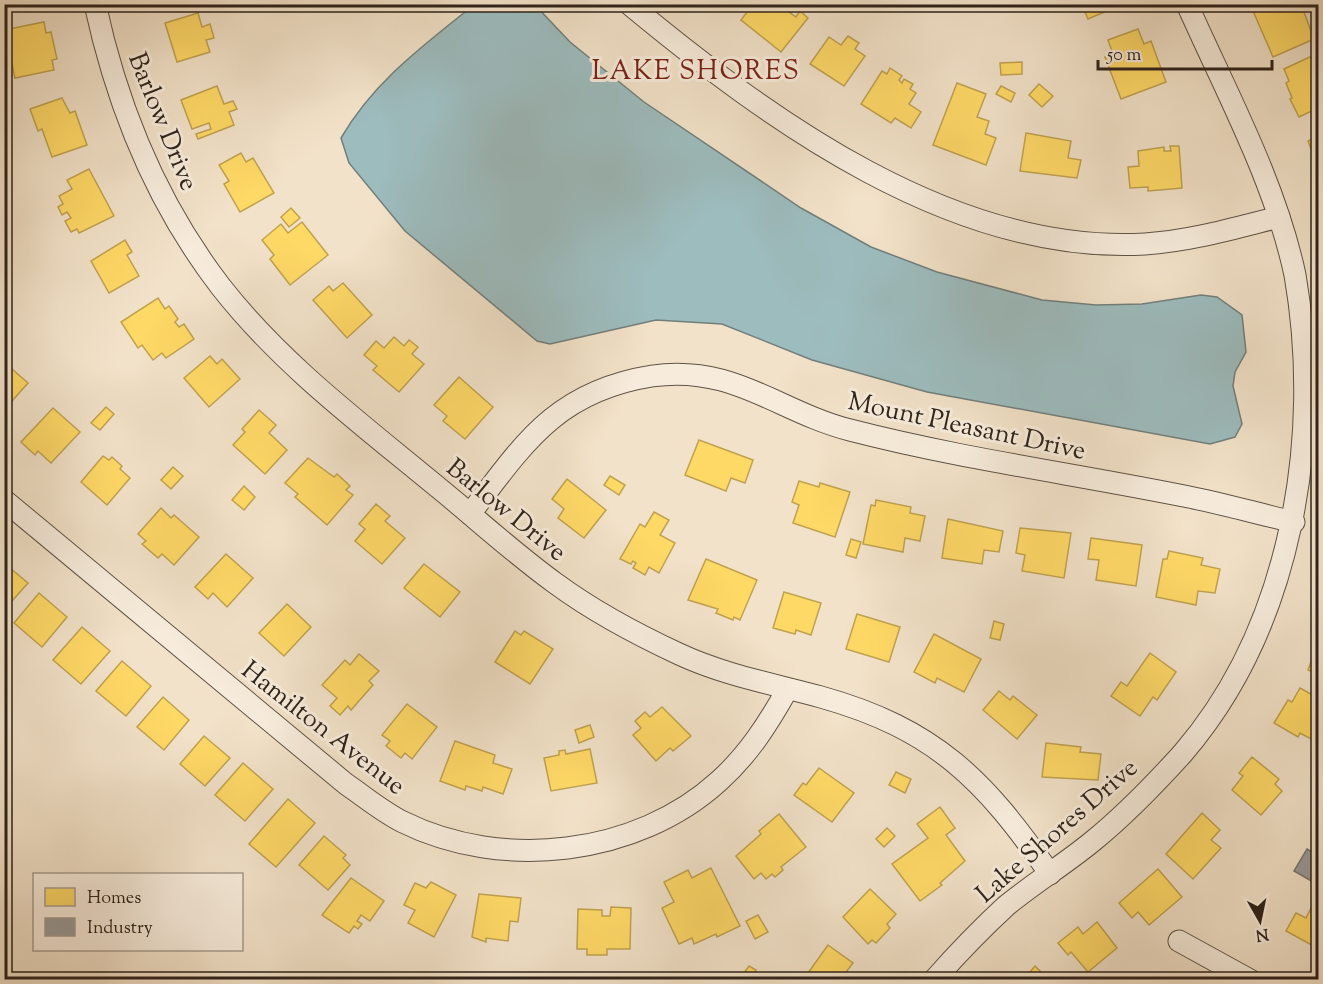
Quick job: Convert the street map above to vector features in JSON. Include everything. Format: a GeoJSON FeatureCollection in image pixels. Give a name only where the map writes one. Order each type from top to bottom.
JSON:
{"type":"FeatureCollection","features":[{"type":"Feature","properties":{"kind":"street","name":"Barlow Drive"},"geometry":{"type":"LineString","coordinates":[[96,4],[121,99],[143,155],[188,240],[222,288],[275,346],[331,399],[557,584],[628,629],[682,656],[740,677],[868,712],[930,744],[966,770],[982,786],[1020,831],[1050,874]]}},
{"type":"Feature","properties":{"kind":"street"},"geometry":{"type":"LineString","coordinates":[[629,4],[681,48],[824,148],[877,178],[923,198],[990,222],[1049,236],[1098,243],[1145,244],[1201,237],[1279,217]]}},
{"type":"Feature","properties":{"kind":"street","name":"Lake Shores Drive"},"geometry":{"type":"LineString","coordinates":[[934,980],[961,950],[1006,907],[1128,810],[1208,722],[1240,670],[1282,567],[1294,522],[1302,479],[1309,393],[1307,347],[1295,274],[1279,217],[1187,4]]}},
{"type":"Feature","properties":{"kind":"street","name":"Mount Pleasant Drive"},"geometry":{"type":"LineString","coordinates":[[471,514],[526,441],[551,418],[580,399],[618,383],[653,376],[689,374],[718,377],[847,429],[970,458],[1190,497],[1294,522]]}},
{"type":"Feature","properties":{"kind":"street","name":"Hamilton Avenue"},"geometry":{"type":"LineString","coordinates":[[4,500],[346,784],[402,821],[456,841],[504,849],[557,849],[615,838],[652,824],[687,805],[725,775],[745,754],[768,723],[786,690]]}},
{"type":"Feature","properties":{"kind":"street"},"geometry":{"type":"LineString","coordinates":[[1179,941],[1250,980]]}},
{"type":"Feature","properties":{"kind":"water"},"geometry":{"type":"Polygon","coordinates":[[[475,4],[535,5],[570,42],[644,102],[801,208],[871,247],[937,272],[1042,300],[1096,305],[1142,304],[1201,295],[1217,297],[1242,315],[1246,352],[1235,372],[1233,386],[1242,424],[1235,437],[1210,444],[927,392],[812,360],[722,324],[656,320],[550,344],[537,341],[405,231],[349,163],[341,138],[384,81],[419,49],[475,4]]]}},
{"type":"Feature","properties":{"kind":"building: Homes"},"geometry":{"type":"Polygon","coordinates":[[[753,4],[761,9],[765,4],[781,7],[789,4],[793,7],[789,12],[796,17],[800,11],[808,18],[781,52],[741,20],[753,4]]]}},
{"type":"Feature","properties":{"kind":"building: Homes"},"geometry":{"type":"Polygon","coordinates":[[[1079,4],[1123,4],[1088,19],[1082,5],[1079,4]]]}},
{"type":"Feature","properties":{"kind":"building: Homes"},"geometry":{"type":"Polygon","coordinates":[[[1250,4],[1301,4],[1314,39],[1273,57],[1250,4]]]}},
{"type":"Feature","properties":{"kind":"building: Homes"},"geometry":{"type":"Polygon","coordinates":[[[198,13],[202,27],[210,24],[214,38],[206,40],[210,52],[177,62],[165,23],[198,13]]]}},
{"type":"Feature","properties":{"kind":"building: Homes"},"geometry":{"type":"Polygon","coordinates":[[[44,22],[46,33],[51,32],[57,59],[52,60],[54,70],[15,78],[4,30],[44,22]]]}},
{"type":"Feature","properties":{"kind":"building: Homes"},"geometry":{"type":"Polygon","coordinates":[[[1138,29],[1144,44],[1151,41],[1166,82],[1121,99],[1105,57],[1113,54],[1108,40],[1138,29]]]}},
{"type":"Feature","properties":{"kind":"building: Homes"},"geometry":{"type":"Polygon","coordinates":[[[848,36],[859,43],[855,49],[865,56],[844,86],[810,64],[829,37],[841,45],[848,36]]]}},
{"type":"Feature","properties":{"kind":"building: Homes"},"geometry":{"type":"Polygon","coordinates":[[[1314,55],[1318,64],[1318,108],[1299,117],[1290,99],[1292,98],[1286,83],[1289,81],[1284,69],[1314,55]]]}},
{"type":"Feature","properties":{"kind":"building: Homes"},"geometry":{"type":"Polygon","coordinates":[[[1022,62],[1022,74],[1001,75],[1000,63],[1022,62]]]}},
{"type":"Feature","properties":{"kind":"building: Homes"},"geometry":{"type":"Polygon","coordinates":[[[890,68],[902,76],[899,80],[902,83],[904,79],[913,84],[910,89],[916,93],[909,104],[921,112],[911,128],[895,118],[891,123],[861,104],[882,71],[887,74],[890,68]]]}},
{"type":"Feature","properties":{"kind":"building: Homes"},"geometry":{"type":"Polygon","coordinates":[[[957,83],[986,94],[977,117],[989,121],[985,134],[996,138],[986,165],[933,145],[957,83]]]}},
{"type":"Feature","properties":{"kind":"building: Homes"},"geometry":{"type":"Polygon","coordinates":[[[1039,84],[1053,96],[1042,107],[1029,95],[1039,84]]]}},
{"type":"Feature","properties":{"kind":"building: Homes"},"geometry":{"type":"Polygon","coordinates":[[[217,86],[224,104],[233,101],[237,109],[229,112],[234,125],[198,139],[196,134],[211,129],[209,123],[192,129],[181,100],[217,86]]]}},
{"type":"Feature","properties":{"kind":"building: Homes"},"geometry":{"type":"Polygon","coordinates":[[[1001,86],[1015,93],[1011,102],[996,94],[1001,86]]]}},
{"type":"Feature","properties":{"kind":"building: Homes"},"geometry":{"type":"Polygon","coordinates":[[[62,98],[70,113],[75,111],[87,145],[52,157],[42,129],[38,131],[30,109],[62,98]]]}},
{"type":"Feature","properties":{"kind":"building: Homes"},"geometry":{"type":"Polygon","coordinates":[[[1026,133],[1071,141],[1068,158],[1081,160],[1077,178],[1020,171],[1026,133]]]}},
{"type":"Feature","properties":{"kind":"building: Homes"},"geometry":{"type":"Polygon","coordinates":[[[1318,137],[1318,168],[1308,141],[1318,137]]]}},
{"type":"Feature","properties":{"kind":"building: Homes"},"geometry":{"type":"Polygon","coordinates":[[[1170,146],[1179,146],[1182,188],[1148,191],[1148,187],[1130,188],[1128,167],[1139,166],[1138,151],[1164,147],[1164,151],[1171,151],[1170,146]]]}},
{"type":"Feature","properties":{"kind":"building: Homes"},"geometry":{"type":"Polygon","coordinates":[[[241,153],[246,162],[253,158],[274,193],[240,212],[224,184],[229,181],[219,165],[241,153]]]}},
{"type":"Feature","properties":{"kind":"building: Homes"},"geometry":{"type":"Polygon","coordinates":[[[89,169],[114,216],[79,233],[77,229],[71,232],[65,221],[71,218],[67,212],[62,215],[58,207],[63,204],[59,196],[72,189],[67,180],[89,169]]]}},
{"type":"Feature","properties":{"kind":"building: Homes"},"geometry":{"type":"Polygon","coordinates":[[[291,208],[300,218],[289,227],[281,217],[291,208]]]}},
{"type":"Feature","properties":{"kind":"building: Homes"},"geometry":{"type":"Polygon","coordinates":[[[302,222],[328,255],[290,285],[270,259],[274,255],[262,240],[281,224],[288,233],[302,222]]]}},
{"type":"Feature","properties":{"kind":"building: Homes"},"geometry":{"type":"Polygon","coordinates":[[[125,240],[132,252],[127,255],[139,276],[109,293],[91,261],[125,240]]]}},
{"type":"Feature","properties":{"kind":"building: Homes"},"geometry":{"type":"Polygon","coordinates":[[[343,283],[372,315],[347,338],[313,300],[329,286],[333,291],[343,283]]]}},
{"type":"Feature","properties":{"kind":"building: Homes"},"geometry":{"type":"Polygon","coordinates":[[[158,298],[165,309],[169,306],[178,319],[175,322],[179,327],[184,324],[194,339],[166,358],[162,353],[153,360],[142,345],[138,348],[121,322],[158,298]]]}},
{"type":"Feature","properties":{"kind":"building: Homes"},"geometry":{"type":"Polygon","coordinates":[[[394,337],[404,346],[409,340],[418,347],[412,354],[424,364],[399,392],[373,370],[377,366],[364,355],[376,341],[384,348],[394,337]]]}},
{"type":"Feature","properties":{"kind":"building: Homes"},"geometry":{"type":"Polygon","coordinates":[[[210,356],[217,364],[222,359],[240,379],[209,407],[184,378],[210,356]]]}},
{"type":"Feature","properties":{"kind":"building: Homes"},"geometry":{"type":"Polygon","coordinates":[[[4,362],[28,383],[4,410],[4,362]]]}},
{"type":"Feature","properties":{"kind":"building: Homes"},"geometry":{"type":"Polygon","coordinates":[[[459,377],[493,407],[465,439],[443,421],[447,416],[434,405],[459,377]]]}},
{"type":"Feature","properties":{"kind":"building: Homes"},"geometry":{"type":"Polygon","coordinates":[[[106,407],[114,414],[100,430],[91,423],[106,407]]]}},
{"type":"Feature","properties":{"kind":"building: Homes"},"geometry":{"type":"Polygon","coordinates":[[[53,408],[80,432],[51,463],[38,451],[35,455],[21,442],[53,408]]]}},
{"type":"Feature","properties":{"kind":"building: Homes"},"geometry":{"type":"Polygon","coordinates":[[[259,410],[276,425],[269,433],[287,450],[265,474],[233,445],[245,432],[242,429],[259,410]]]}},
{"type":"Feature","properties":{"kind":"building: Homes"},"geometry":{"type":"Polygon","coordinates":[[[699,440],[753,460],[745,483],[731,478],[726,491],[685,475],[699,440]]]}},
{"type":"Feature","properties":{"kind":"building: Homes"},"geometry":{"type":"Polygon","coordinates":[[[103,456],[109,460],[112,457],[130,478],[107,505],[81,482],[103,456]]]}},
{"type":"Feature","properties":{"kind":"building: Homes"},"geometry":{"type":"Polygon","coordinates":[[[308,458],[334,477],[337,474],[350,486],[346,490],[353,495],[327,525],[295,497],[298,494],[285,483],[308,458]]]}},
{"type":"Feature","properties":{"kind":"building: Homes"},"geometry":{"type":"Polygon","coordinates":[[[173,467],[183,476],[171,489],[161,480],[173,467]]]}},
{"type":"Feature","properties":{"kind":"building: Homes"},"geometry":{"type":"Polygon","coordinates":[[[610,476],[625,485],[619,495],[604,485],[610,476]]]}},
{"type":"Feature","properties":{"kind":"building: Homes"},"geometry":{"type":"Polygon","coordinates":[[[567,479],[606,510],[584,538],[558,518],[564,509],[552,499],[567,479]]]}},
{"type":"Feature","properties":{"kind":"building: Homes"},"geometry":{"type":"Polygon","coordinates":[[[799,481],[819,487],[820,483],[850,492],[835,537],[793,523],[799,505],[792,502],[799,481]]]}},
{"type":"Feature","properties":{"kind":"building: Homes"},"geometry":{"type":"Polygon","coordinates":[[[244,486],[255,497],[244,510],[232,500],[244,486]]]}},
{"type":"Feature","properties":{"kind":"building: Homes"},"geometry":{"type":"Polygon","coordinates":[[[876,500],[911,507],[910,513],[925,516],[920,541],[905,538],[903,552],[863,544],[871,505],[875,506],[876,500]]]}},
{"type":"Feature","properties":{"kind":"building: Homes"},"geometry":{"type":"Polygon","coordinates":[[[376,504],[390,516],[385,521],[405,538],[382,564],[355,541],[365,529],[359,524],[376,504]]]}},
{"type":"Feature","properties":{"kind":"building: Homes"},"geometry":{"type":"Polygon","coordinates":[[[161,508],[171,518],[174,515],[199,537],[174,565],[162,554],[158,558],[142,544],[146,541],[138,534],[161,508]]]}},
{"type":"Feature","properties":{"kind":"building: Homes"},"geometry":{"type":"Polygon","coordinates":[[[654,512],[669,520],[660,535],[675,543],[659,573],[649,567],[645,575],[633,568],[636,563],[633,561],[631,564],[620,559],[640,524],[645,527],[654,512]]]}},
{"type":"Feature","properties":{"kind":"building: Homes"},"geometry":{"type":"Polygon","coordinates":[[[948,519],[1003,531],[999,552],[984,550],[982,564],[942,558],[948,519]]]}},
{"type":"Feature","properties":{"kind":"building: Homes"},"geometry":{"type":"Polygon","coordinates":[[[1020,528],[1071,533],[1064,578],[1022,571],[1025,555],[1016,553],[1020,528]]]}},
{"type":"Feature","properties":{"kind":"building: Homes"},"geometry":{"type":"Polygon","coordinates":[[[1091,538],[1142,545],[1136,586],[1096,580],[1099,560],[1088,559],[1091,538]]]}},
{"type":"Feature","properties":{"kind":"building: Homes"},"geometry":{"type":"Polygon","coordinates":[[[851,539],[861,542],[856,558],[846,555],[851,539]]]}},
{"type":"Feature","properties":{"kind":"building: Homes"},"geometry":{"type":"Polygon","coordinates":[[[1169,551],[1203,558],[1201,565],[1220,569],[1215,593],[1198,591],[1196,605],[1156,597],[1163,559],[1167,559],[1169,551]]]}},
{"type":"Feature","properties":{"kind":"building: Homes"},"geometry":{"type":"Polygon","coordinates":[[[226,554],[253,578],[227,607],[213,593],[208,599],[195,587],[226,554]]]}},
{"type":"Feature","properties":{"kind":"building: Homes"},"geometry":{"type":"Polygon","coordinates":[[[706,559],[757,580],[740,620],[734,617],[733,620],[716,613],[718,609],[688,600],[706,559]]]}},
{"type":"Feature","properties":{"kind":"building: Homes"},"geometry":{"type":"Polygon","coordinates":[[[4,563],[28,583],[4,610],[4,563]]]}},
{"type":"Feature","properties":{"kind":"building: Homes"},"geometry":{"type":"Polygon","coordinates":[[[424,564],[460,592],[440,617],[404,588],[424,564]]]}},
{"type":"Feature","properties":{"kind":"building: Homes"},"geometry":{"type":"Polygon","coordinates":[[[784,592],[821,603],[811,635],[796,630],[795,634],[773,628],[784,592]]]}},
{"type":"Feature","properties":{"kind":"building: Homes"},"geometry":{"type":"Polygon","coordinates":[[[39,593],[67,617],[42,647],[14,623],[39,593]]]}},
{"type":"Feature","properties":{"kind":"building: Homes"},"geometry":{"type":"Polygon","coordinates":[[[287,604],[311,627],[284,656],[259,633],[287,604]]]}},
{"type":"Feature","properties":{"kind":"building: Homes"},"geometry":{"type":"Polygon","coordinates":[[[857,614],[900,627],[889,662],[846,649],[857,614]]]}},
{"type":"Feature","properties":{"kind":"building: Homes"},"geometry":{"type":"Polygon","coordinates":[[[994,621],[1004,624],[1000,640],[990,638],[994,621]]]}},
{"type":"Feature","properties":{"kind":"building: Homes"},"geometry":{"type":"Polygon","coordinates":[[[82,627],[110,651],[81,684],[53,660],[82,627]]]}},
{"type":"Feature","properties":{"kind":"building: Homes"},"geometry":{"type":"Polygon","coordinates":[[[515,631],[521,635],[524,631],[553,649],[530,684],[495,662],[515,631]]]}},
{"type":"Feature","properties":{"kind":"building: Homes"},"geometry":{"type":"Polygon","coordinates":[[[934,634],[981,659],[964,692],[937,678],[935,683],[914,672],[934,634]]]}},
{"type":"Feature","properties":{"kind":"building: Homes"},"geometry":{"type":"Polygon","coordinates":[[[1318,642],[1318,674],[1308,670],[1318,642]]]}},
{"type":"Feature","properties":{"kind":"building: Homes"},"geometry":{"type":"Polygon","coordinates":[[[1150,653],[1176,672],[1157,700],[1153,697],[1140,716],[1111,696],[1121,682],[1127,686],[1150,653]]]}},
{"type":"Feature","properties":{"kind":"building: Homes"},"geometry":{"type":"Polygon","coordinates":[[[359,654],[379,671],[369,681],[373,685],[351,710],[348,706],[340,715],[330,706],[337,698],[322,685],[345,660],[350,665],[359,654]]]}},
{"type":"Feature","properties":{"kind":"building: Homes"},"geometry":{"type":"Polygon","coordinates":[[[122,661],[151,686],[126,716],[96,691],[122,661]]]}},
{"type":"Feature","properties":{"kind":"building: Homes"},"geometry":{"type":"Polygon","coordinates":[[[1300,688],[1318,698],[1318,730],[1313,740],[1300,733],[1298,737],[1274,723],[1288,700],[1292,702],[1300,688]]]}},
{"type":"Feature","properties":{"kind":"building: Homes"},"geometry":{"type":"Polygon","coordinates":[[[999,691],[1010,700],[1013,696],[1037,715],[1017,739],[983,710],[999,691]]]}},
{"type":"Feature","properties":{"kind":"building: Homes"},"geometry":{"type":"Polygon","coordinates":[[[163,697],[189,720],[164,750],[137,727],[163,697]]]}},
{"type":"Feature","properties":{"kind":"building: Homes"},"geometry":{"type":"Polygon","coordinates":[[[407,704],[437,727],[412,759],[405,753],[401,758],[386,746],[390,741],[382,735],[407,704]]]}},
{"type":"Feature","properties":{"kind":"building: Homes"},"geometry":{"type":"Polygon","coordinates":[[[662,707],[691,736],[673,751],[670,748],[656,761],[633,735],[641,728],[635,721],[645,712],[650,717],[662,707]]]}},
{"type":"Feature","properties":{"kind":"building: Homes"},"geometry":{"type":"Polygon","coordinates":[[[590,725],[594,737],[579,743],[575,730],[590,725]]]}},
{"type":"Feature","properties":{"kind":"building: Homes"},"geometry":{"type":"Polygon","coordinates":[[[204,736],[230,758],[205,786],[180,764],[204,736]]]}},
{"type":"Feature","properties":{"kind":"building: Homes"},"geometry":{"type":"Polygon","coordinates":[[[455,741],[495,755],[493,763],[512,769],[503,794],[483,787],[482,791],[466,786],[465,790],[440,781],[455,741]]]}},
{"type":"Feature","properties":{"kind":"building: Homes"},"geometry":{"type":"Polygon","coordinates":[[[1046,743],[1081,747],[1080,752],[1101,754],[1098,780],[1042,777],[1046,743]]]}},
{"type":"Feature","properties":{"kind":"building: Homes"},"geometry":{"type":"Polygon","coordinates":[[[590,749],[597,783],[551,791],[544,758],[559,755],[559,751],[565,750],[566,754],[590,749]]]}},
{"type":"Feature","properties":{"kind":"building: Homes"},"geometry":{"type":"Polygon","coordinates":[[[1252,757],[1279,779],[1275,784],[1282,791],[1261,815],[1232,790],[1243,776],[1239,773],[1252,757]]]}},
{"type":"Feature","properties":{"kind":"building: Homes"},"geometry":{"type":"Polygon","coordinates":[[[243,763],[273,789],[245,821],[215,795],[243,763]]]}},
{"type":"Feature","properties":{"kind":"building: Homes"},"geometry":{"type":"Polygon","coordinates":[[[819,768],[854,793],[832,822],[794,795],[803,783],[806,785],[819,768]]]}},
{"type":"Feature","properties":{"kind":"building: Homes"},"geometry":{"type":"Polygon","coordinates":[[[896,772],[911,779],[905,793],[889,785],[896,772]]]}},
{"type":"Feature","properties":{"kind":"building: Homes"},"geometry":{"type":"Polygon","coordinates":[[[288,799],[315,823],[276,867],[249,844],[288,799]]]}},
{"type":"Feature","properties":{"kind":"building: Homes"},"geometry":{"type":"Polygon","coordinates":[[[940,807],[955,828],[946,835],[965,861],[940,883],[942,885],[920,901],[892,864],[928,838],[917,824],[940,807]]]}},
{"type":"Feature","properties":{"kind":"building: Homes"},"geometry":{"type":"Polygon","coordinates":[[[1202,813],[1220,830],[1211,840],[1221,848],[1193,879],[1166,854],[1202,813]]]}},
{"type":"Feature","properties":{"kind":"building: Homes"},"geometry":{"type":"Polygon","coordinates":[[[779,814],[806,847],[781,867],[783,870],[775,877],[772,874],[766,879],[761,873],[754,879],[736,856],[761,834],[759,831],[779,814]]]}},
{"type":"Feature","properties":{"kind":"building: Homes"},"geometry":{"type":"Polygon","coordinates":[[[887,828],[895,836],[884,847],[876,839],[887,828]]]}},
{"type":"Feature","properties":{"kind":"building: Homes"},"geometry":{"type":"Polygon","coordinates":[[[324,836],[346,855],[343,858],[350,865],[328,890],[299,865],[324,836]]]}},
{"type":"Feature","properties":{"kind":"building: Homes"},"geometry":{"type":"Polygon","coordinates":[[[711,868],[740,926],[717,937],[716,934],[694,944],[692,938],[679,944],[662,908],[674,902],[664,882],[688,870],[692,878],[711,868]]]}},
{"type":"Feature","properties":{"kind":"building: Homes"},"geometry":{"type":"Polygon","coordinates":[[[1158,869],[1182,897],[1149,925],[1138,912],[1132,918],[1119,903],[1158,869]]]}},
{"type":"Feature","properties":{"kind":"building: Homes"},"geometry":{"type":"Polygon","coordinates":[[[351,878],[384,901],[370,921],[361,915],[357,921],[362,924],[358,929],[354,926],[349,933],[322,915],[351,878]]]}},
{"type":"Feature","properties":{"kind":"building: Homes"},"geometry":{"type":"Polygon","coordinates":[[[431,882],[456,895],[434,937],[408,923],[415,910],[404,905],[415,883],[426,888],[431,882]]]}},
{"type":"Feature","properties":{"kind":"building: Homes"},"geometry":{"type":"Polygon","coordinates":[[[870,889],[896,914],[887,924],[890,928],[876,943],[872,940],[868,944],[843,917],[870,889]]]}},
{"type":"Feature","properties":{"kind":"building: Homes"},"geometry":{"type":"Polygon","coordinates":[[[479,894],[521,898],[518,922],[510,921],[508,941],[486,938],[486,942],[472,937],[479,894]]]}},
{"type":"Feature","properties":{"kind":"building: Homes"},"geometry":{"type":"Polygon","coordinates":[[[611,907],[631,908],[630,949],[607,949],[607,955],[587,955],[587,949],[577,949],[578,909],[602,910],[602,916],[610,916],[611,907]]]}},
{"type":"Feature","properties":{"kind":"building: Homes"},"geometry":{"type":"Polygon","coordinates":[[[1311,908],[1318,913],[1317,948],[1286,931],[1296,913],[1306,918],[1311,908]]]}},
{"type":"Feature","properties":{"kind":"building: Homes"},"geometry":{"type":"Polygon","coordinates":[[[758,915],[768,932],[755,939],[746,921],[758,915]]]}},
{"type":"Feature","properties":{"kind":"building: Homes"},"geometry":{"type":"Polygon","coordinates":[[[1097,922],[1117,948],[1088,972],[1071,952],[1068,955],[1058,943],[1078,927],[1083,934],[1097,922]]]}},
{"type":"Feature","properties":{"kind":"building: Homes"},"geometry":{"type":"Polygon","coordinates":[[[828,945],[853,963],[843,976],[847,980],[803,980],[828,945]]]}},
{"type":"Feature","properties":{"kind":"building: Homes"},"geometry":{"type":"Polygon","coordinates":[[[749,966],[756,970],[751,978],[744,973],[749,966]]]}},
{"type":"Feature","properties":{"kind":"building: Homes"},"geometry":{"type":"Polygon","coordinates":[[[1035,966],[1049,980],[1023,980],[1035,966]]]}},
{"type":"Feature","properties":{"kind":"building: Industry"},"geometry":{"type":"Polygon","coordinates":[[[1307,849],[1318,856],[1318,873],[1313,882],[1294,871],[1307,849]]]}},
{"type":"Feature","properties":{"kind":"district","name":"LAKE SHORES"},"geometry":{"type":"Point","coordinates":[696,70]}}]}
